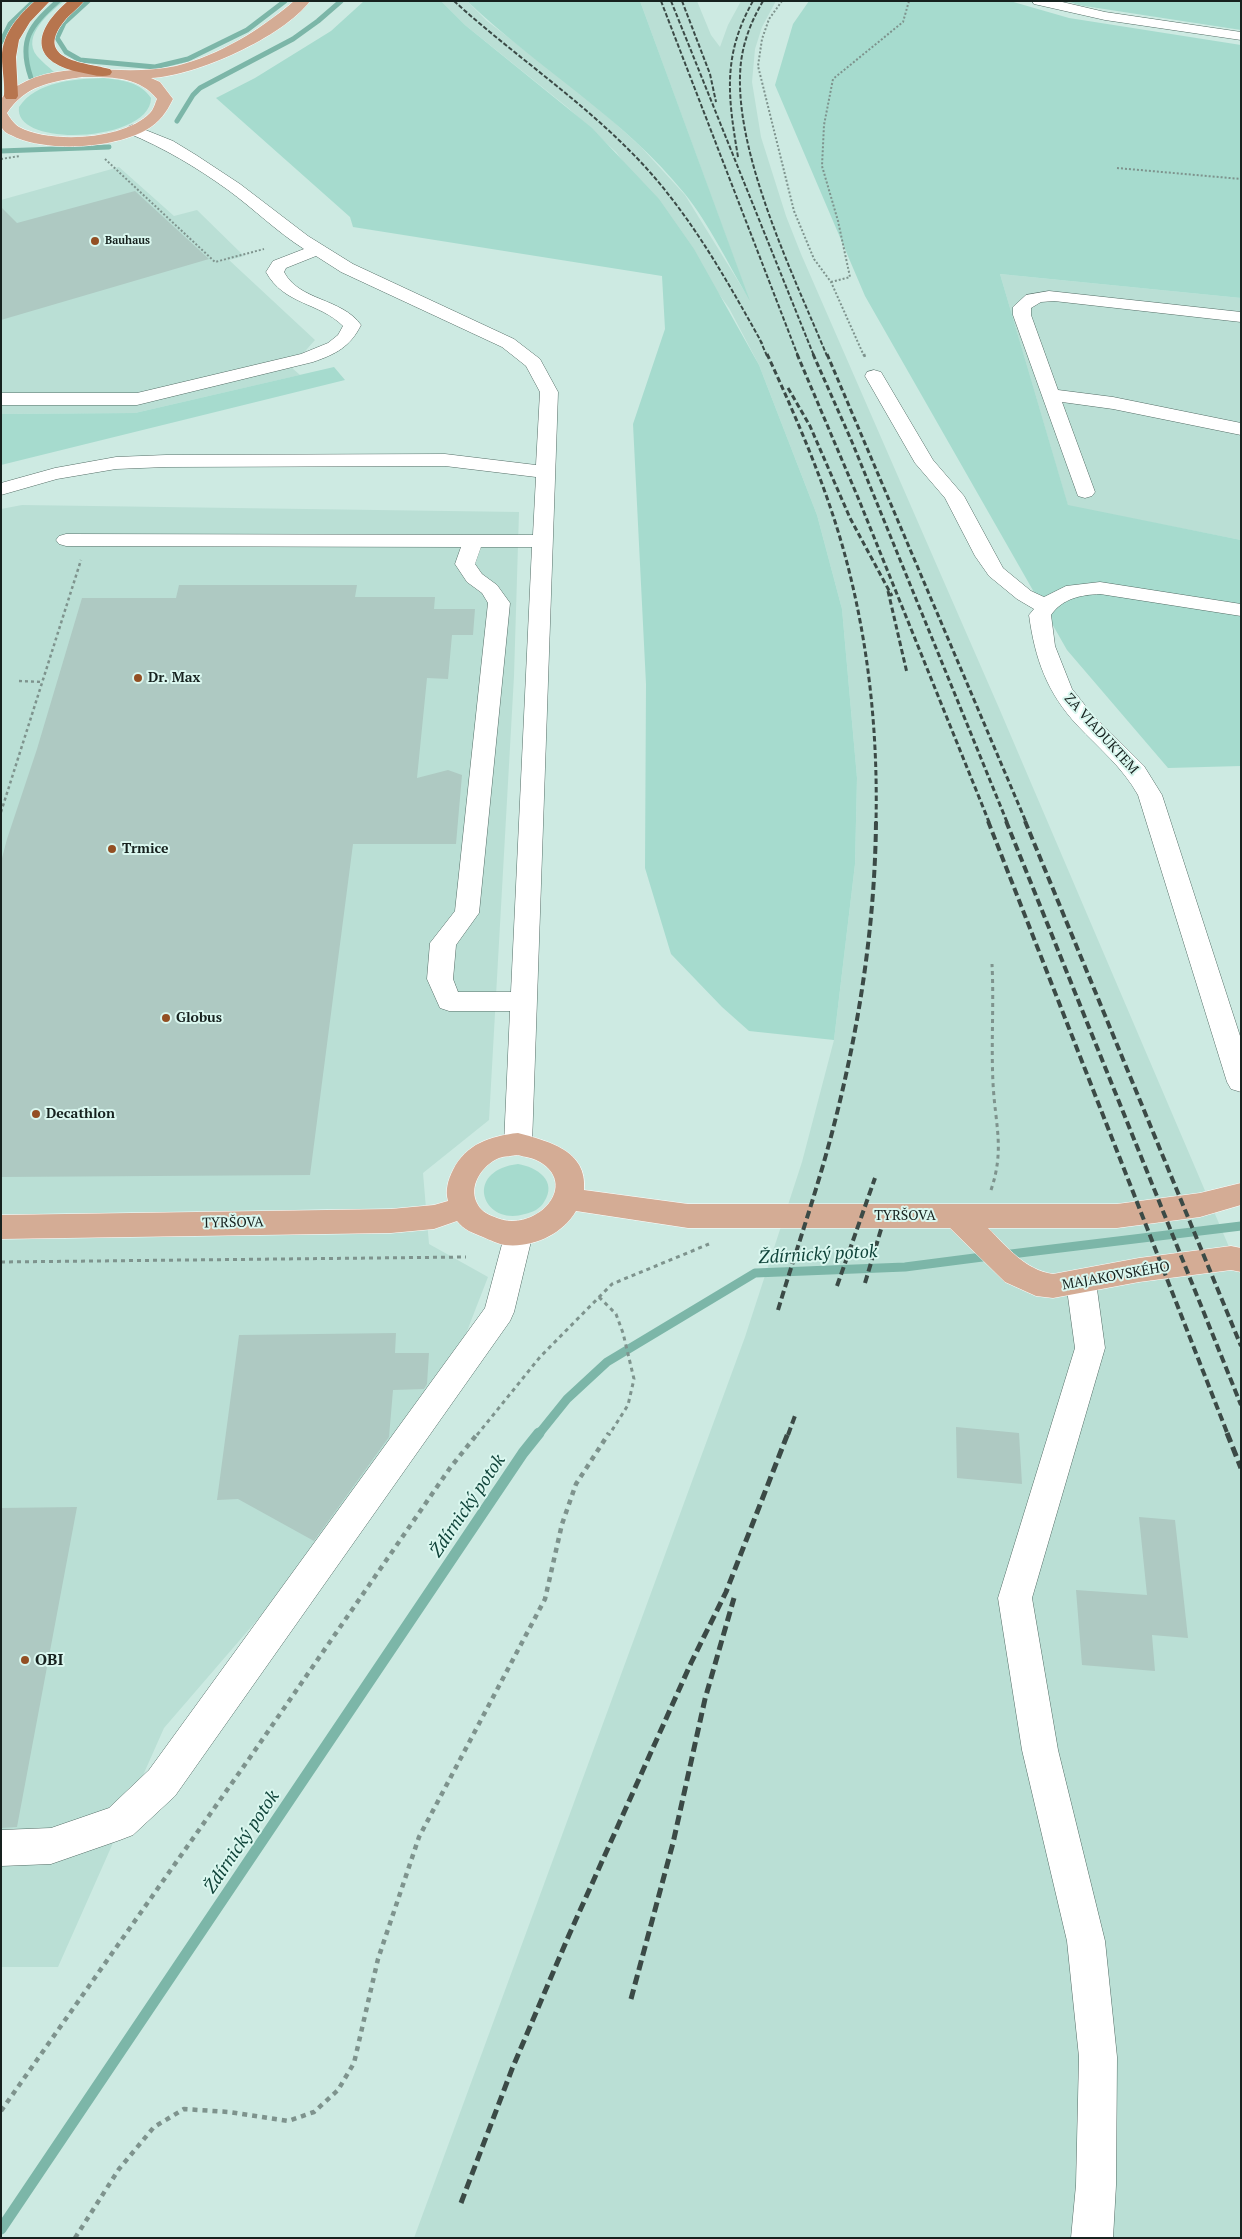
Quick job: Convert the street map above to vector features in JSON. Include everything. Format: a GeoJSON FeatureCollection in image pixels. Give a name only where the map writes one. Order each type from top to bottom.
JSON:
{"type":"FeatureCollection","features":[{"type":"Feature","properties":{"kind":"highway"},"geometry":{"type":"LineString","coordinates":[[11,96],[13,78],[9,50],[13,38],[19,26],[43,1]]}},
{"type":"Feature","properties":{"kind":"highway"},"geometry":{"type":"LineString","coordinates":[[77,1],[52,28],[47,43],[56,58],[63,62],[105,72]]}},
{"type":"Feature","properties":{"kind":"main road"},"geometry":{"type":"LineString","coordinates":[[1,110],[11,96],[29,86],[52,78],[78,73],[160,74],[213,57],[257,35],[303,1]]}},
{"type":"Feature","properties":{"kind":"main road"},"geometry":{"type":"LineString","coordinates":[[124,74],[153,84],[163,93],[176,90],[277,34],[318,3]]}},
{"type":"Feature","properties":{"kind":"main road"},"geometry":{"type":"LineString","coordinates":[[11,144],[95,140],[132,130],[158,116],[176,90]]}},
{"type":"Feature","properties":{"kind":"main road"},"geometry":{"type":"LineString","coordinates":[[1,116],[5,124],[20,134],[55,141]]}},
{"type":"Feature","properties":{"kind":"main road"},"geometry":{"type":"LineString","coordinates":[[518,1144],[535,1146],[550,1153],[562,1162],[569,1175],[571,1187],[569,1199],[562,1212],[550,1222],[535,1230],[519,1233],[501,1232],[486,1227],[472,1219],[464,1207],[459,1193],[462,1178],[470,1164],[483,1153],[500,1146],[518,1144]]}},
{"type":"Feature","properties":{"kind":"main road","name":"TYRŠOVA"},"geometry":{"type":"LineString","coordinates":[[569,1199],[688,1216],[1117,1216],[1200,1205],[1241,1194]]}},
{"type":"Feature","properties":{"kind":"main road","name":"TYRŠOVA"},"geometry":{"type":"LineString","coordinates":[[1,1227],[391,1220],[434,1217],[464,1207]]}},
{"type":"Feature","properties":{"kind":"main road","name":"MAJAKOVSKÉHO"},"geometry":{"type":"LineString","coordinates":[[969,1216],[988,1247],[1015,1273],[1036,1284],[1053,1286],[1139,1270],[1231,1258],[1241,1260]]}},
{"type":"Feature","properties":{"kind":"street"},"geometry":{"type":"LineString","coordinates":[[1040,1],[1105,16],[1241,36]]}},
{"type":"Feature","properties":{"kind":"street"},"geometry":{"type":"LineString","coordinates":[[132,130],[167,144],[227,182],[316,250],[347,268],[508,343],[534,363],[549,392],[541,541],[518,1144]]}},
{"type":"Feature","properties":{"kind":"street"},"geometry":{"type":"LineString","coordinates":[[1,399],[137,399],[307,358],[334,348],[347,337],[352,325],[345,316],[333,308],[287,288],[278,279],[275,272],[279,265],[316,250]]}},
{"type":"Feature","properties":{"kind":"street"},"geometry":{"type":"LineString","coordinates":[[1085,492],[1022,315],[1022,308],[1034,298],[1054,296],[1241,317]]}},
{"type":"Feature","properties":{"kind":"street"},"geometry":{"type":"LineString","coordinates":[[874,376],[925,463],[954,496],[985,556],[996,572],[1024,595],[1045,606],[1053,599],[1064,594],[1080,589],[1100,588],[1241,610]]}},
{"type":"Feature","properties":{"kind":"street"},"geometry":{"type":"LineString","coordinates":[[1051,395],[1113,403],[1241,429]]}},
{"type":"Feature","properties":{"kind":"street"},"geometry":{"type":"LineString","coordinates":[[1,489],[54,474],[116,463],[166,461],[444,460],[545,472]]}},
{"type":"Feature","properties":{"kind":"street"},"geometry":{"type":"LineString","coordinates":[[66,540],[541,541]]}},
{"type":"Feature","properties":{"kind":"street"},"geometry":{"type":"LineString","coordinates":[[473,541],[465,564],[474,578],[490,590],[499,603],[466,913],[443,943],[440,979],[449,1001],[523,1002]]}},
{"type":"Feature","properties":{"kind":"street","name":"ZA VIADUKTEM"},"geometry":{"type":"LineString","coordinates":[[1045,606],[1040,615],[1044,646],[1062,691],[1084,720],[1136,771],[1150,795],[1241,1082]]}},
{"type":"Feature","properties":{"kind":"street"},"geometry":{"type":"LineString","coordinates":[[1,1848],[50,1846],[120,1822],[162,1783],[499,1312],[519,1233]]}},
{"type":"Feature","properties":{"kind":"street"},"geometry":{"type":"LineString","coordinates":[[1082,1282],[1090,1348],[1015,1598],[1040,1750],[1086,1941],[1098,2058],[1096,2185],[1092,2238]]}},
{"type":"Feature","properties":{"kind":"path"},"geometry":{"type":"LineString","coordinates":[[782,1],[768,19],[762,39],[758,66],[794,211],[814,259],[830,282],[874,376]]}},
{"type":"Feature","properties":{"kind":"path"},"geometry":{"type":"LineString","coordinates":[[830,282],[850,277],[838,221],[822,166],[824,125],[833,79],[903,22],[908,1]]}},
{"type":"Feature","properties":{"kind":"path"},"geometry":{"type":"LineString","coordinates":[[105,159],[215,262],[270,247]]}},
{"type":"Feature","properties":{"kind":"path"},"geometry":{"type":"LineString","coordinates":[[1117,168],[1241,179]]}},
{"type":"Feature","properties":{"kind":"path"},"geometry":{"type":"LineString","coordinates":[[1,812],[88,540]]}},
{"type":"Feature","properties":{"kind":"path"},"geometry":{"type":"LineString","coordinates":[[19,681],[43,682]]}},
{"type":"Feature","properties":{"kind":"path"},"geometry":{"type":"LineString","coordinates":[[969,1216],[999,1170],[1000,1132],[993,1085],[992,964]]}},
{"type":"Feature","properties":{"kind":"path"},"geometry":{"type":"LineString","coordinates":[[1,2111],[251,1756],[450,1468],[540,1357],[612,1284],[713,1242]]}},
{"type":"Feature","properties":{"kind":"path"},"geometry":{"type":"LineString","coordinates":[[1,1262],[466,1258]]}},
{"type":"Feature","properties":{"kind":"path"},"geometry":{"type":"LineString","coordinates":[[75,2238],[118,2169],[154,2127],[184,2110],[228,2112],[288,2121],[314,2112],[338,2090],[354,2063],[378,1959],[419,1837],[545,1599],[562,1524],[576,1484],[628,1405],[634,1380],[623,1333],[616,1314],[599,1297]]}},
{"type":"Feature","properties":{"kind":"shaded area"},"geometry":{"type":"Polygon","coordinates":[[[59,1],[64,1],[39,25],[32,41],[37,56],[54,72],[30,79],[24,48],[25,41],[37,22],[59,1]]]}},
{"type":"Feature","properties":{"kind":"shaded area"},"geometry":{"type":"Polygon","coordinates":[[[364,1],[441,1],[465,25],[592,128],[659,199],[694,249],[759,365],[817,515],[842,609],[857,778],[855,864],[834,1040],[749,1031],[722,1007],[671,954],[645,868],[646,684],[633,424],[665,329],[662,276],[353,227],[350,217],[216,98],[255,78],[331,31],[364,1]]]}},
{"type":"Feature","properties":{"kind":"shaded area"},"geometry":{"type":"Polygon","coordinates":[[[441,1],[467,1],[487,21],[591,101],[641,147],[685,195],[748,297],[640,1],[697,1],[711,35],[720,47],[728,25],[741,1],[776,1],[762,27],[755,49],[752,82],[761,137],[786,216],[1241,1275],[1241,2238],[414,2238],[745,1337],[802,1162],[834,1040],[855,864],[857,778],[842,609],[817,515],[759,365],[729,308],[616,152],[567,107],[465,25],[441,1]]]}},
{"type":"Feature","properties":{"kind":"shaded area"},"geometry":{"type":"Polygon","coordinates":[[[467,1],[640,1],[750,301],[694,206],[661,166],[607,117],[522,49],[467,1]]]}},
{"type":"Feature","properties":{"kind":"shaded area"},"geometry":{"type":"Polygon","coordinates":[[[809,1],[1010,1],[1069,18],[1241,45],[1241,298],[1000,274],[1068,505],[1241,540],[1241,766],[1168,768],[1067,650],[865,296],[775,85],[793,24],[809,1]]]}},
{"type":"Feature","properties":{"kind":"shaded area"},"geometry":{"type":"Polygon","coordinates":[[[1068,1],[1241,1],[1241,30],[1078,5],[1068,1]]]}},
{"type":"Feature","properties":{"kind":"shaded area"},"geometry":{"type":"Polygon","coordinates":[[[104,78],[130,83],[142,88],[151,98],[145,113],[130,124],[108,131],[83,135],[58,134],[37,130],[23,120],[19,107],[26,98],[35,92],[57,83],[104,78]]]}},
{"type":"Feature","properties":{"kind":"shaded area"},"geometry":{"type":"Polygon","coordinates":[[[119,167],[174,216],[197,210],[244,256],[229,260],[315,340],[291,367],[300,375],[135,413],[1,414],[1,200],[119,167]]]}},
{"type":"Feature","properties":{"kind":"shaded area"},"geometry":{"type":"Polygon","coordinates":[[[1000,274],[1241,298],[1241,540],[1068,506],[1000,274]]]}},
{"type":"Feature","properties":{"kind":"shaded area"},"geometry":{"type":"Polygon","coordinates":[[[334,367],[345,380],[1,465],[1,414],[135,413],[334,367]]]}},
{"type":"Feature","properties":{"kind":"shaded area"},"geometry":{"type":"Polygon","coordinates":[[[22,505],[519,512],[514,676],[489,1120],[423,1173],[429,1244],[488,1277],[462,1344],[308,1561],[164,1728],[58,1967],[1,1967],[1,509],[22,505]]]}},
{"type":"Feature","properties":{"kind":"shaded area"},"geometry":{"type":"Polygon","coordinates":[[[518,1164],[532,1168],[543,1176],[549,1188],[548,1194],[540,1207],[531,1212],[510,1216],[498,1213],[490,1206],[485,1196],[485,1186],[490,1177],[500,1169],[518,1164]]]}},
{"type":"Feature","properties":{"kind":"building","name":"Bauhaus"},"geometry":{"type":"Polygon","coordinates":[[[135,191],[209,259],[1,320],[1,207],[17,223],[135,191]]]}},
{"type":"Feature","properties":{"kind":"building","name":"Globus"},"geometry":{"type":"Polygon","coordinates":[[[179,585],[357,585],[355,597],[435,597],[434,609],[475,609],[473,635],[452,635],[448,679],[427,678],[417,778],[448,770],[462,775],[456,844],[353,844],[310,1175],[1,1177],[1,862],[7,839],[37,749],[82,598],[176,598],[179,585]]]}},
{"type":"Feature","properties":{"kind":"building"},"geometry":{"type":"Polygon","coordinates":[[[396,1333],[395,1353],[429,1353],[427,1384],[424,1389],[393,1390],[389,1437],[314,1541],[238,1499],[217,1500],[239,1335],[396,1333]]]}},
{"type":"Feature","properties":{"kind":"building"},"geometry":{"type":"Polygon","coordinates":[[[956,1427],[1019,1433],[1022,1484],[957,1478],[956,1427]]]}},
{"type":"Feature","properties":{"kind":"building","name":"OBI"},"geometry":{"type":"Polygon","coordinates":[[[77,1507],[17,1827],[1,1828],[1,1508],[77,1507]]]}},
{"type":"Feature","properties":{"kind":"building"},"geometry":{"type":"Polygon","coordinates":[[[1139,1517],[1175,1520],[1188,1638],[1152,1635],[1155,1671],[1082,1665],[1076,1590],[1147,1595],[1139,1517]]]}},
{"type":"Feature","properties":{"kind":"waterway"},"geometry":{"type":"LineString","coordinates":[[1,42],[10,24],[34,1]]}},
{"type":"Feature","properties":{"kind":"waterway"},"geometry":{"type":"LineString","coordinates":[[31,78],[26,53],[29,35],[40,18],[58,1]]}},
{"type":"Feature","properties":{"kind":"waterway"},"geometry":{"type":"LineString","coordinates":[[88,1],[64,23],[57,38],[66,52],[80,60],[155,67],[188,59],[247,30],[285,1]]}},
{"type":"Feature","properties":{"kind":"waterway"},"geometry":{"type":"LineString","coordinates":[[177,121],[193,95],[200,88],[293,39],[341,1]]}},
{"type":"Feature","properties":{"kind":"waterway"},"geometry":{"type":"LineString","coordinates":[[1,151],[109,147]]}},
{"type":"Feature","properties":{"kind":"waterway","name":"Ždírnický potok"},"geometry":{"type":"LineString","coordinates":[[1003,1255],[1241,1226]]}},
{"type":"Feature","properties":{"kind":"waterway","name":"Ždírnický potok"},"geometry":{"type":"LineString","coordinates":[[538,1435],[567,1399],[607,1362],[755,1273],[905,1267],[990,1256]]}},
{"type":"Feature","properties":{"kind":"waterway","name":"Ždírnický potok"},"geometry":{"type":"LineString","coordinates":[[1,2229],[523,1453],[539,1433]]}},
{"type":"Feature","properties":{"kind":"railway"},"geometry":{"type":"LineString","coordinates":[[454,1],[586,110],[649,171],[668,193],[702,242],[763,345]]}},
{"type":"Feature","properties":{"kind":"railway"},"geometry":{"type":"LineString","coordinates":[[661,1],[798,356]]}},
{"type":"Feature","properties":{"kind":"railway"},"geometry":{"type":"LineString","coordinates":[[671,1],[814,356]]}},
{"type":"Feature","properties":{"kind":"railway"},"geometry":{"type":"LineString","coordinates":[[682,1],[710,74],[716,102]]}},
{"type":"Feature","properties":{"kind":"railway"},"geometry":{"type":"LineString","coordinates":[[738,157],[730,96],[730,77],[736,40],[753,1]]}},
{"type":"Feature","properties":{"kind":"railway"},"geometry":{"type":"LineString","coordinates":[[763,1],[749,30],[741,62],[740,96],[746,133],[755,172],[768,211],[827,356]]}},
{"type":"Feature","properties":{"kind":"railway"},"geometry":{"type":"LineString","coordinates":[[760,340],[767,356]]}},
{"type":"Feature","properties":{"kind":"railway"},"geometry":{"type":"LineString","coordinates":[[767,354],[799,425],[818,474],[843,548],[852,582],[870,684],[875,753],[876,821]]}},
{"type":"Feature","properties":{"kind":"railway"},"geometry":{"type":"LineString","coordinates":[[797,354],[859,500],[989,822]]}},
{"type":"Feature","properties":{"kind":"railway"},"geometry":{"type":"LineString","coordinates":[[813,354],[852,442],[1007,822]]}},
{"type":"Feature","properties":{"kind":"railway"},"geometry":{"type":"LineString","coordinates":[[827,354],[1026,822]]}},
{"type":"Feature","properties":{"kind":"railway"},"geometry":{"type":"LineString","coordinates":[[788,388],[810,426],[850,518],[892,596]]}},
{"type":"Feature","properties":{"kind":"railway"},"geometry":{"type":"LineString","coordinates":[[888,591],[907,673]]}},
{"type":"Feature","properties":{"kind":"railway"},"geometry":{"type":"LineString","coordinates":[[778,1310],[829,1145],[852,1047],[859,1010],[873,897],[876,821]]}},
{"type":"Feature","properties":{"kind":"railway"},"geometry":{"type":"LineString","coordinates":[[988,821],[1228,1435]]}},
{"type":"Feature","properties":{"kind":"railway"},"geometry":{"type":"LineString","coordinates":[[1006,821],[1241,1405]]}},
{"type":"Feature","properties":{"kind":"railway"},"geometry":{"type":"LineString","coordinates":[[1025,821],[1241,1346]]}},
{"type":"Feature","properties":{"kind":"railway"},"geometry":{"type":"LineString","coordinates":[[837,1286],[875,1178]]}},
{"type":"Feature","properties":{"kind":"railway"},"geometry":{"type":"LineString","coordinates":[[865,1283],[882,1226]]}},
{"type":"Feature","properties":{"kind":"railway"},"geometry":{"type":"LineString","coordinates":[[788,1435],[796,1413]]}},
{"type":"Feature","properties":{"kind":"railway"},"geometry":{"type":"LineString","coordinates":[[461,2203],[512,2069],[569,1935],[691,1663],[726,1592],[788,1433]]}},
{"type":"Feature","properties":{"kind":"railway"},"geometry":{"type":"LineString","coordinates":[[1227,1433],[1241,1468]]}},
{"type":"Feature","properties":{"kind":"railway"},"geometry":{"type":"LineString","coordinates":[[631,1999],[673,1843],[705,1699],[734,1598]]}},
{"type":"Feature","properties":{"kind":"place","name":"Bauhaus"},"geometry":{"type":"Point","coordinates":[95,241]}},
{"type":"Feature","properties":{"kind":"place","name":"Dr. Max"},"geometry":{"type":"Point","coordinates":[138,678]}},
{"type":"Feature","properties":{"kind":"place","name":"Trmice"},"geometry":{"type":"Point","coordinates":[112,849]}},
{"type":"Feature","properties":{"kind":"place","name":"Globus"},"geometry":{"type":"Point","coordinates":[166,1018]}},
{"type":"Feature","properties":{"kind":"place","name":"Decathlon"},"geometry":{"type":"Point","coordinates":[36,1114]}},
{"type":"Feature","properties":{"kind":"place","name":"OBI"},"geometry":{"type":"Point","coordinates":[25,1660]}}]}
